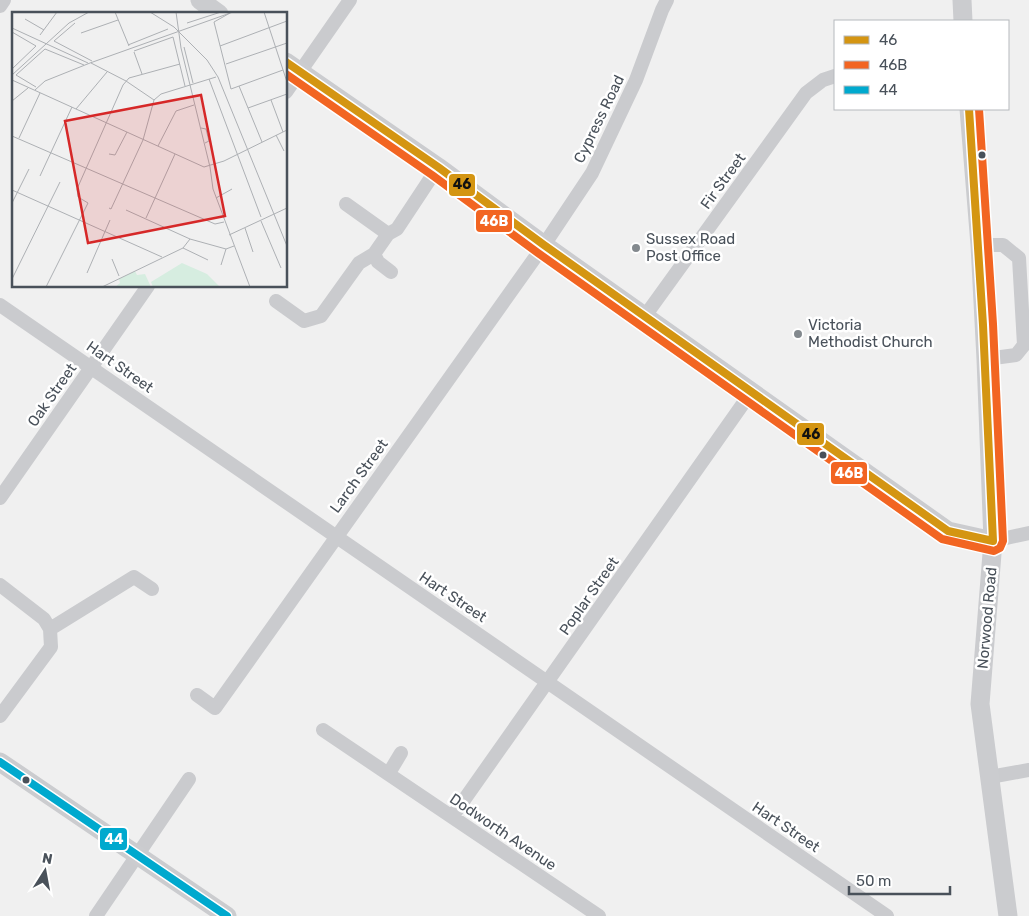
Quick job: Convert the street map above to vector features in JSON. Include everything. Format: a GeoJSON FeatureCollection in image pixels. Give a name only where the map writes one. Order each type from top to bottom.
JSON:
{"type":"FeatureCollection","features":[{"type":"Feature","properties":{"kind":"street"},"geometry":{"type":"LineString","coordinates":[[0,6],[4,0]]}},
{"type":"Feature","properties":{"kind":"street"},"geometry":{"type":"LineString","coordinates":[[200,0],[216,12]]}},
{"type":"Feature","properties":{"kind":"street"},"geometry":{"type":"LineString","coordinates":[[288,85],[293,67],[350,0]]}},
{"type":"Feature","properties":{"kind":"street","name":"Cypress Road"},"geometry":{"type":"LineString","coordinates":[[544,245],[592,172],[636,80],[667,0]]}},
{"type":"Feature","properties":{"kind":"street"},"geometry":{"type":"LineString","coordinates":[[962,0],[963,20]]}},
{"type":"Feature","properties":{"kind":"street"},"geometry":{"type":"LineString","coordinates":[[293,67],[948,531],[993,541],[1029,533]]}},
{"type":"Feature","properties":{"kind":"street","name":"Fir Street"},"geometry":{"type":"LineString","coordinates":[[646,316],[806,93],[823,80],[834,76]]}},
{"type":"Feature","properties":{"kind":"street","name":"Norwood Road"},"geometry":{"type":"LineString","coordinates":[[969,110],[980,246],[993,541],[980,704],[1008,916]]}},
{"type":"Feature","properties":{"kind":"street"},"geometry":{"type":"LineString","coordinates":[[276,301],[304,321],[321,316],[359,263],[374,254],[388,234],[396,229],[438,168]]}},
{"type":"Feature","properties":{"kind":"street"},"geometry":{"type":"LineString","coordinates":[[346,204],[388,234]]}},
{"type":"Feature","properties":{"kind":"street","name":"Larch Street"},"geometry":{"type":"LineString","coordinates":[[197,695],[215,708],[544,245]]}},
{"type":"Feature","properties":{"kind":"street"},"geometry":{"type":"LineString","coordinates":[[980,246],[1004,245],[1019,258],[1024,345],[1016,355],[986,358]]}},
{"type":"Feature","properties":{"kind":"street"},"geometry":{"type":"LineString","coordinates":[[374,254],[378,262],[391,272]]}},
{"type":"Feature","properties":{"kind":"street","name":"Oak Street"},"geometry":{"type":"LineString","coordinates":[[0,498],[147,288]]}},
{"type":"Feature","properties":{"kind":"street","name":"Hart Street"},"geometry":{"type":"LineString","coordinates":[[0,305],[888,916]]}},
{"type":"Feature","properties":{"kind":"street","name":"Poplar Street"},"geometry":{"type":"LineString","coordinates":[[452,817],[752,392]]}},
{"type":"Feature","properties":{"kind":"street"},"geometry":{"type":"LineString","coordinates":[[50,629],[134,577],[152,589]]}},
{"type":"Feature","properties":{"kind":"street"},"geometry":{"type":"LineString","coordinates":[[0,586],[44,619],[50,629],[51,647],[0,716]]}},
{"type":"Feature","properties":{"kind":"street","name":"Dodworth Avenue"},"geometry":{"type":"LineString","coordinates":[[323,730],[599,916]]}},
{"type":"Feature","properties":{"kind":"street"},"geometry":{"type":"LineString","coordinates":[[389,773],[401,752]]}},
{"type":"Feature","properties":{"kind":"street"},"geometry":{"type":"LineString","coordinates":[[0,762],[227,916]]}},
{"type":"Feature","properties":{"kind":"street"},"geometry":{"type":"LineString","coordinates":[[990,777],[1029,770]]}},
{"type":"Feature","properties":{"kind":"street"},"geometry":{"type":"LineString","coordinates":[[96,916],[189,778]]}},
{"type":"Feature","properties":{"kind":"transit line","name":"46"},"geometry":{"type":"LineString","coordinates":[[288,63],[438,167],[544,245],[948,531],[993,541]]}},
{"type":"Feature","properties":{"kind":"transit line","name":"46B"},"geometry":{"type":"LineString","coordinates":[[288,75],[432,175],[538,253],[942,539],[994,551],[1000,548],[1003,541],[993,324],[979,110]]}},
{"type":"Feature","properties":{"kind":"transit line","name":"46"},"geometry":{"type":"LineString","coordinates":[[969,110],[983,325],[993,541]]}},
{"type":"Feature","properties":{"kind":"transit line","name":"44"},"geometry":{"type":"LineString","coordinates":[[0,762],[227,916]]}},
{"type":"Feature","properties":{"kind":"place","name":"Sussex Road Post Office"},"geometry":{"type":"Point","coordinates":[636,248]}},
{"type":"Feature","properties":{"kind":"place","name":"Victoria Methodist Church"},"geometry":{"type":"Point","coordinates":[798,334]}}]}
